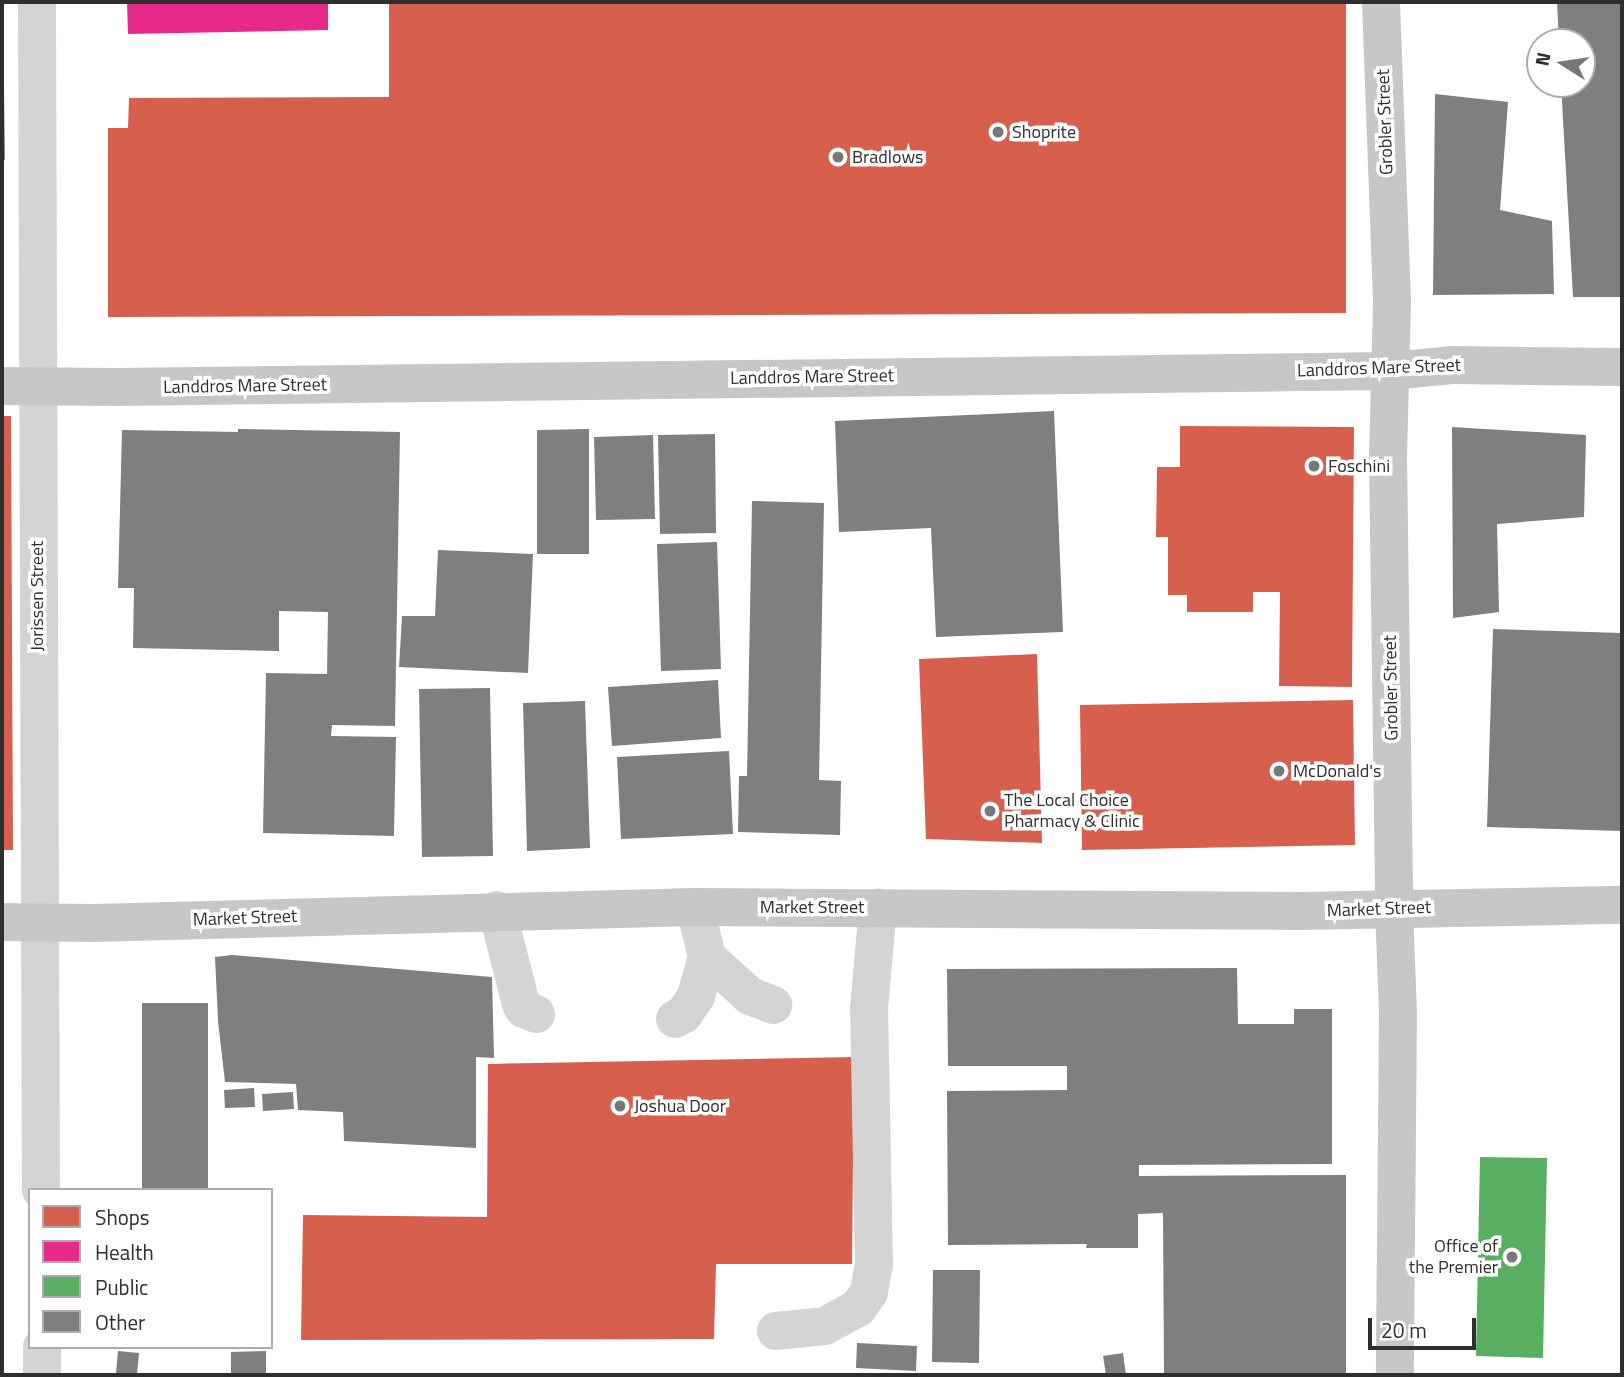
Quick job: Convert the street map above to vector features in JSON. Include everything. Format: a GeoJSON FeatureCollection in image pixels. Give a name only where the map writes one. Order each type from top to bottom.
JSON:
{"type":"FeatureCollection","features":[{"type":"Feature","properties":{"kind":"main road","name":"Grobler Street"},"geometry":{"type":"LineString","coordinates":[[1381,2],[1392,303],[1388,458],[1394,909],[1398,1012],[1395,1375]]}},
{"type":"Feature","properties":{"kind":"main road","name":"Landdros Mare Street"},"geometry":{"type":"LineString","coordinates":[[19,386],[1391,371],[1452,365],[1622,367]]}},
{"type":"Feature","properties":{"kind":"main road","name":"Market Street"},"geometry":{"type":"LineString","coordinates":[[20,922],[695,906],[1301,911],[1622,905]]}},
{"type":"Feature","properties":{"kind":"street","name":"Jorissen Street"},"geometry":{"type":"LineString","coordinates":[[37,2],[19,386],[20,922],[41,1188]]}},
{"type":"Feature","properties":{"kind":"street"},"geometry":{"type":"LineString","coordinates":[[675,1019],[684,1014],[696,996],[707,957],[695,906]]}},
{"type":"Feature","properties":{"kind":"street"},"geometry":{"type":"LineString","coordinates":[[776,1331],[825,1326],[858,1308],[869,1292],[874,1265],[870,1009],[878,907]]}},
{"type":"Feature","properties":{"kind":"street"},"geometry":{"type":"LineString","coordinates":[[498,910],[521,1004],[524,1009],[536,1014]]}},
{"type":"Feature","properties":{"kind":"street"},"geometry":{"type":"LineString","coordinates":[[707,957],[750,996],[773,1005]]}},
{"type":"Feature","properties":{"kind":"street"},"geometry":{"type":"LineString","coordinates":[[42,1349],[42,1375]]}},
{"type":"Feature","properties":{"kind":"building: Shops"},"geometry":{"type":"Polygon","coordinates":[[[389,2],[1346,2],[1346,313],[108,317],[108,128],[128,128],[129,98],[389,97],[389,2]]]}},
{"type":"Feature","properties":{"kind":"building: Shops"},"geometry":{"type":"Polygon","coordinates":[[[2,416],[11,416],[13,850],[2,850],[2,416]]]}},
{"type":"Feature","properties":{"kind":"building: Shops"},"geometry":{"type":"Polygon","coordinates":[[[1180,426],[1354,427],[1352,687],[1279,686],[1280,592],[1253,592],[1253,612],[1187,612],[1187,595],[1168,595],[1168,537],[1156,537],[1157,467],[1180,467],[1180,426]]]}},
{"type":"Feature","properties":{"kind":"building: Shops"},"geometry":{"type":"Polygon","coordinates":[[[1037,654],[1042,843],[926,839],[919,659],[1037,654]]]}},
{"type":"Feature","properties":{"kind":"building: Shops"},"geometry":{"type":"Polygon","coordinates":[[[1353,700],[1355,845],[1082,850],[1080,705],[1353,700]]]}},
{"type":"Feature","properties":{"kind":"building: Shops"},"geometry":{"type":"Polygon","coordinates":[[[854,1057],[852,1264],[716,1264],[714,1339],[301,1340],[303,1215],[487,1217],[488,1064],[854,1057]]]}},
{"type":"Feature","properties":{"kind":"building: Health"},"geometry":{"type":"Polygon","coordinates":[[[127,2],[328,2],[328,30],[128,34],[127,2]]]}},
{"type":"Feature","properties":{"kind":"building: Public","name":"Office of the Premier"},"geometry":{"type":"Polygon","coordinates":[[[1480,1157],[1547,1158],[1543,1358],[1476,1356],[1480,1157]]]}},
{"type":"Feature","properties":{"kind":"building: Other"},"geometry":{"type":"Polygon","coordinates":[[[1557,2],[1622,2],[1622,297],[1573,297],[1562,98],[1596,98],[1596,28],[1558,28],[1557,2]]]}},
{"type":"Feature","properties":{"kind":"building: Other"},"geometry":{"type":"Polygon","coordinates":[[[2,87],[5,160],[2,161],[2,87]]]}},
{"type":"Feature","properties":{"kind":"building: Other"},"geometry":{"type":"Polygon","coordinates":[[[1435,94],[1508,102],[1500,210],[1552,221],[1554,294],[1433,295],[1435,94]]]}},
{"type":"Feature","properties":{"kind":"building: Other"},"geometry":{"type":"Polygon","coordinates":[[[1054,411],[1063,632],[936,637],[931,528],[839,532],[835,421],[1054,411]]]}},
{"type":"Feature","properties":{"kind":"building: Other"},"geometry":{"type":"Polygon","coordinates":[[[1452,427],[1586,435],[1584,517],[1497,524],[1499,612],[1453,618],[1452,427]]]}},
{"type":"Feature","properties":{"kind":"building: Other"},"geometry":{"type":"Polygon","coordinates":[[[238,429],[400,432],[395,726],[332,725],[331,736],[396,737],[394,836],[263,833],[266,673],[327,674],[328,612],[279,611],[279,651],[133,648],[134,588],[118,588],[122,430],[238,432],[238,429]]]}},
{"type":"Feature","properties":{"kind":"building: Other"},"geometry":{"type":"Polygon","coordinates":[[[589,429],[589,554],[537,554],[537,430],[589,429]]]}},
{"type":"Feature","properties":{"kind":"building: Other"},"geometry":{"type":"Polygon","coordinates":[[[715,434],[716,533],[660,534],[658,435],[715,434]]]}},
{"type":"Feature","properties":{"kind":"building: Other"},"geometry":{"type":"Polygon","coordinates":[[[653,435],[655,519],[596,520],[594,437],[653,435]]]}},
{"type":"Feature","properties":{"kind":"building: Other"},"geometry":{"type":"Polygon","coordinates":[[[752,501],[824,503],[819,780],[841,781],[840,835],[738,832],[739,776],[747,776],[752,501]]]}},
{"type":"Feature","properties":{"kind":"building: Other"},"geometry":{"type":"Polygon","coordinates":[[[717,542],[721,669],[661,671],[657,544],[717,542]]]}},
{"type":"Feature","properties":{"kind":"building: Other"},"geometry":{"type":"Polygon","coordinates":[[[438,550],[533,554],[528,673],[399,667],[402,616],[435,616],[438,550]]]}},
{"type":"Feature","properties":{"kind":"building: Other"},"geometry":{"type":"Polygon","coordinates":[[[1493,629],[1622,633],[1622,831],[1487,827],[1493,629]]]}},
{"type":"Feature","properties":{"kind":"building: Other"},"geometry":{"type":"Polygon","coordinates":[[[718,680],[721,738],[612,746],[608,687],[718,680]]]}},
{"type":"Feature","properties":{"kind":"building: Other"},"geometry":{"type":"Polygon","coordinates":[[[490,688],[493,856],[422,857],[419,689],[490,688]]]}},
{"type":"Feature","properties":{"kind":"building: Other"},"geometry":{"type":"Polygon","coordinates":[[[585,701],[590,848],[527,851],[523,703],[585,701]]]}},
{"type":"Feature","properties":{"kind":"building: Other"},"geometry":{"type":"Polygon","coordinates":[[[729,751],[733,834],[621,839],[617,757],[729,751]]]}},
{"type":"Feature","properties":{"kind":"building: Other"},"geometry":{"type":"Polygon","coordinates":[[[232,955],[492,977],[494,1058],[476,1057],[476,1148],[344,1141],[343,1112],[298,1110],[296,1084],[225,1082],[218,1021],[215,957],[232,955]]]}},
{"type":"Feature","properties":{"kind":"building: Other"},"geometry":{"type":"Polygon","coordinates":[[[1237,968],[1238,1024],[1294,1024],[1294,1009],[1332,1009],[1332,1164],[1139,1165],[1139,1176],[1346,1175],[1346,1375],[1164,1375],[1163,1213],[1138,1214],[1138,1248],[1086,1248],[1087,1244],[948,1245],[947,1091],[1067,1090],[1067,1066],[948,1066],[947,969],[1237,968]]]}},
{"type":"Feature","properties":{"kind":"building: Other"},"geometry":{"type":"Polygon","coordinates":[[[142,1003],[208,1003],[208,1188],[142,1188],[142,1003]]]}},
{"type":"Feature","properties":{"kind":"building: Other"},"geometry":{"type":"Polygon","coordinates":[[[254,1088],[255,1107],[225,1108],[224,1090],[254,1088]]]}},
{"type":"Feature","properties":{"kind":"building: Other"},"geometry":{"type":"Polygon","coordinates":[[[293,1092],[294,1109],[263,1111],[262,1094],[293,1092]]]}},
{"type":"Feature","properties":{"kind":"building: Other"},"geometry":{"type":"Polygon","coordinates":[[[933,1270],[980,1270],[979,1363],[932,1362],[933,1270]]]}},
{"type":"Feature","properties":{"kind":"building: Other"},"geometry":{"type":"Polygon","coordinates":[[[857,1343],[917,1346],[916,1371],[856,1368],[857,1343]]]}},
{"type":"Feature","properties":{"kind":"building: Other"},"geometry":{"type":"Polygon","coordinates":[[[118,1351],[139,1353],[137,1375],[116,1373],[118,1351]]]}},
{"type":"Feature","properties":{"kind":"building: Other"},"geometry":{"type":"Polygon","coordinates":[[[266,1351],[266,1375],[231,1375],[231,1352],[266,1351]]]}},
{"type":"Feature","properties":{"kind":"building: Other"},"geometry":{"type":"Polygon","coordinates":[[[1123,1353],[1126,1375],[1106,1375],[1103,1356],[1123,1353]]]}},
{"type":"Feature","properties":{"kind":"place","name":"Shoprite"},"geometry":{"type":"Point","coordinates":[998,132]}},
{"type":"Feature","properties":{"kind":"place","name":"Bradlows"},"geometry":{"type":"Point","coordinates":[838,157]}},
{"type":"Feature","properties":{"kind":"place","name":"Foschini"},"geometry":{"type":"Point","coordinates":[1314,466]}},
{"type":"Feature","properties":{"kind":"place","name":"McDonald's"},"geometry":{"type":"Point","coordinates":[1279,771]}},
{"type":"Feature","properties":{"kind":"place","name":"The Local Choice Pharmacy & Clinic"},"geometry":{"type":"Point","coordinates":[990,811]}},
{"type":"Feature","properties":{"kind":"place","name":"Joshua Door"},"geometry":{"type":"Point","coordinates":[620,1106]}},
{"type":"Feature","properties":{"kind":"place","name":"Office of the Premier"},"geometry":{"type":"Point","coordinates":[1512,1257]}}]}
